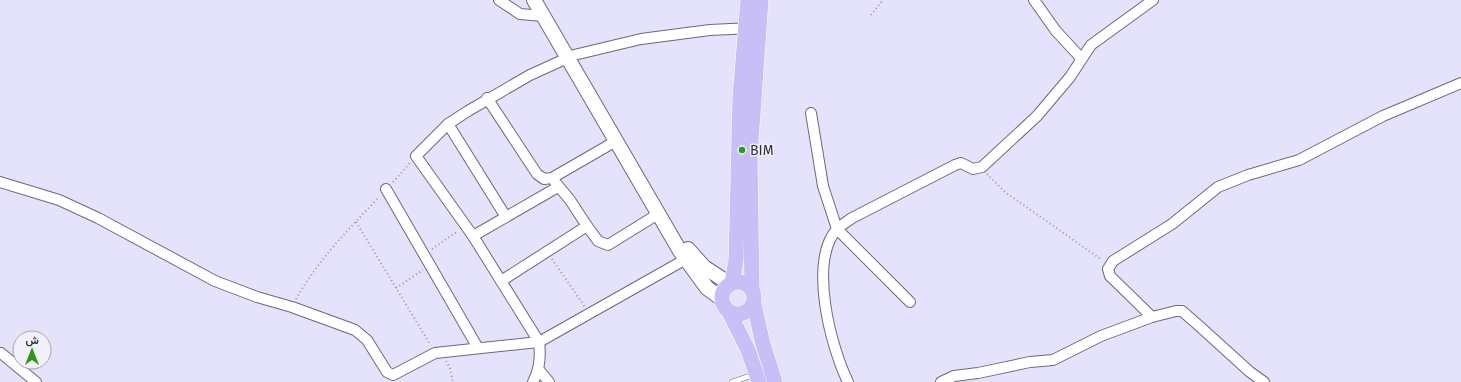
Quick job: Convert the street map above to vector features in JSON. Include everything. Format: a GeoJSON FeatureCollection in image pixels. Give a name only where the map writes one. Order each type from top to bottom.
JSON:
{"type":"FeatureCollection","features":[{"type":"Feature","properties":{"kind":"main road"},"geometry":{"type":"LineString","coordinates":[[748,0],[752,28],[750,156],[753,296],[763,344],[775,382]]}},
{"type":"Feature","properties":{"kind":"main road"},"geometry":{"type":"LineString","coordinates":[[758,378],[742,337],[725,305],[724,290],[731,283],[736,260],[737,159],[752,28],[761,0]]}},
{"type":"Feature","properties":{"kind":"main road"},"geometry":{"type":"LineString","coordinates":[[731,283],[741,282],[753,296]]}},
{"type":"Feature","properties":{"kind":"main road"},"geometry":{"type":"LineString","coordinates":[[725,305],[734,314],[744,314],[748,312],[753,296]]}},
{"type":"Feature","properties":{"kind":"street"},"geometry":{"type":"LineString","coordinates":[[499,0],[520,14],[543,16]]}},
{"type":"Feature","properties":{"kind":"street"},"geometry":{"type":"LineString","coordinates":[[534,0],[571,57],[685,245],[704,267],[731,283]]}},
{"type":"Feature","properties":{"kind":"street"},"geometry":{"type":"LineString","coordinates":[[542,0],[616,141],[658,214],[686,259],[707,288],[725,305]]}},
{"type":"Feature","properties":{"kind":"street"},"geometry":{"type":"LineString","coordinates":[[1034,0],[1056,30],[1081,58]]}},
{"type":"Feature","properties":{"kind":"street"},"geometry":{"type":"LineString","coordinates":[[848,382],[832,338],[823,274],[824,259],[830,240],[837,229],[852,218],[955,165],[961,164],[973,169],[982,166],[1037,116],[1070,77],[1081,58],[1091,45],[1153,0]]}},
{"type":"Feature","properties":{"kind":"street"},"geometry":{"type":"LineString","coordinates":[[533,382],[539,370],[539,342],[473,236],[416,156],[448,124],[488,98],[530,75],[571,57],[641,39],[710,30],[752,28]]}},
{"type":"Feature","properties":{"kind":"street"},"geometry":{"type":"LineString","coordinates":[[1152,317],[1110,276],[1108,269],[1109,265],[1172,224],[1218,187],[1248,175],[1299,160],[1384,116],[1461,83]]}},
{"type":"Feature","properties":{"kind":"street"},"geometry":{"type":"LineString","coordinates":[[488,98],[537,174],[544,179],[555,182],[570,200],[598,241],[608,245],[658,214]]}},
{"type":"Feature","properties":{"kind":"street"},"geometry":{"type":"LineString","coordinates":[[811,113],[823,186],[837,229],[910,302]]}},
{"type":"Feature","properties":{"kind":"street"},"geometry":{"type":"LineString","coordinates":[[448,124],[506,217]]}},
{"type":"Feature","properties":{"kind":"street"},"geometry":{"type":"LineString","coordinates":[[473,236],[506,217],[616,141]]}},
{"type":"Feature","properties":{"kind":"street"},"geometry":{"type":"LineString","coordinates":[[0,182],[58,200],[98,218],[215,281],[257,297],[292,307],[360,333],[368,340],[390,374],[398,374],[435,353],[539,342],[686,259]]}},
{"type":"Feature","properties":{"kind":"street"},"geometry":{"type":"LineString","coordinates":[[386,189],[425,254],[478,348]]}},
{"type":"Feature","properties":{"kind":"street"},"geometry":{"type":"LineString","coordinates":[[501,281],[587,226]]}},
{"type":"Feature","properties":{"kind":"street"},"geometry":{"type":"LineString","coordinates":[[941,382],[954,376],[978,373],[1030,362],[1052,360],[1101,336],[1152,317],[1176,311],[1182,312],[1264,382]]}},
{"type":"Feature","properties":{"kind":"street"},"geometry":{"type":"LineString","coordinates":[[1,354],[36,382]]}},
{"type":"Feature","properties":{"kind":"street"},"geometry":{"type":"LineString","coordinates":[[539,370],[549,382]]}},
{"type":"Feature","properties":{"kind":"lane"},"geometry":{"type":"LineString","coordinates":[[732,382],[758,378]]}},
{"type":"Feature","properties":{"kind":"path"},"geometry":{"type":"LineString","coordinates":[[871,15],[883,0]]}},
{"type":"Feature","properties":{"kind":"path"},"geometry":{"type":"LineString","coordinates":[[292,307],[309,276],[333,246],[416,156]]}},
{"type":"Feature","properties":{"kind":"path"},"geometry":{"type":"LineString","coordinates":[[982,166],[990,178],[1006,192],[1109,265]]}},
{"type":"Feature","properties":{"kind":"path"},"geometry":{"type":"LineString","coordinates":[[356,222],[435,353],[447,362],[453,382]]}},
{"type":"Feature","properties":{"kind":"path"},"geometry":{"type":"LineString","coordinates":[[425,254],[465,226]]}},
{"type":"Feature","properties":{"kind":"path"},"geometry":{"type":"LineString","coordinates":[[547,252],[589,314]]}},
{"type":"Feature","properties":{"kind":"path"},"geometry":{"type":"LineString","coordinates":[[396,288],[431,266]]}},
{"type":"Feature","properties":{"kind":"place","name":"BIM"},"geometry":{"type":"Point","coordinates":[742,150]}}]}
